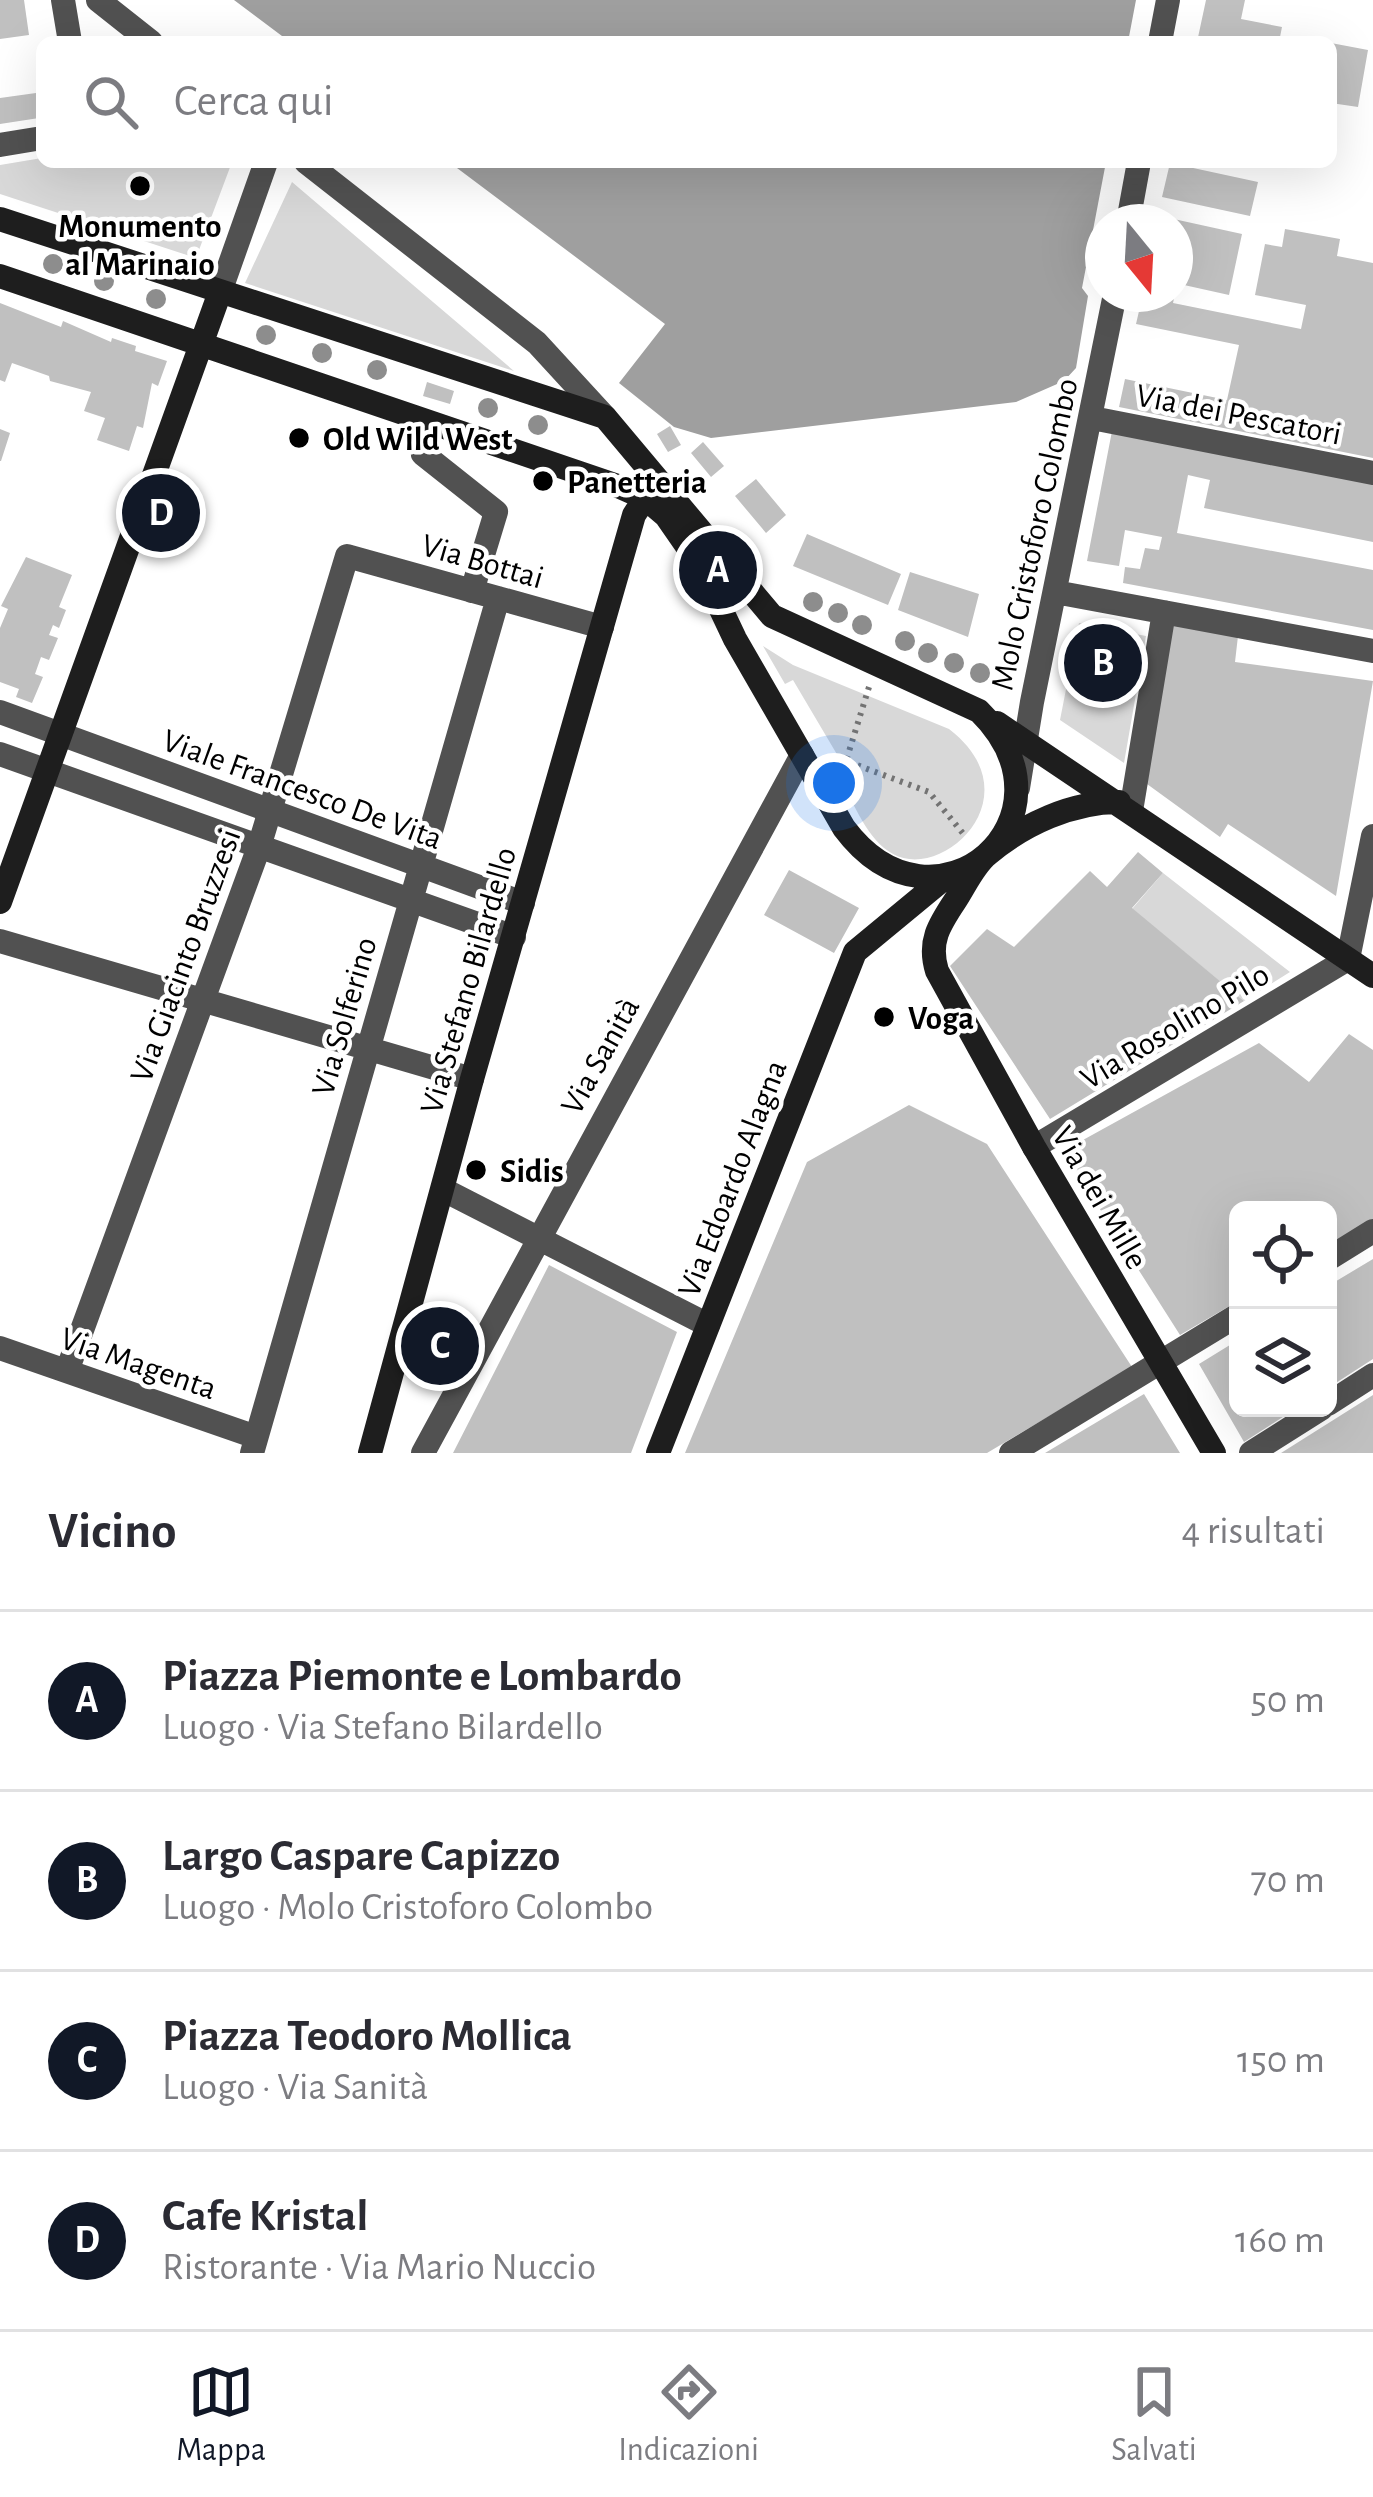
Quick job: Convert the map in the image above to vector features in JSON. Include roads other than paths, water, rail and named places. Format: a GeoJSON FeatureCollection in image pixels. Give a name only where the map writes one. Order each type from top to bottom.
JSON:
{"type":"FeatureCollection","features":[{"type":"Feature","properties":{"kind":"main road"},"geometry":{"type":"LineString","coordinates":[[0,219],[605,417],[772,616],[979,711],[1373,976]]}},
{"type":"Feature","properties":{"kind":"main road"},"geometry":{"type":"LineString","coordinates":[[0,276],[645,498],[666,516],[700,565],[735,639],[862,852],[887,870],[917,878],[948,875]]}},
{"type":"Feature","properties":{"kind":"main road"},"geometry":{"type":"LineString","coordinates":[[0,902],[220,292]]}},
{"type":"Feature","properties":{"kind":"main road"},"geometry":{"type":"LineString","coordinates":[[645,498],[672,492]]}},
{"type":"Feature","properties":{"kind":"main road","name":"Via Stefano Bilardello"},"geometry":{"type":"LineString","coordinates":[[370,1453],[631,525],[645,498]]}},
{"type":"Feature","properties":{"kind":"main road"},"geometry":{"type":"LineString","coordinates":[[979,711],[1000,732],[1014,758],[1018,788],[1012,818],[998,844],[985,856]]}},
{"type":"Feature","properties":{"kind":"main road","name":"Via Edoardo Alagna"},"geometry":{"type":"LineString","coordinates":[[658,1453],[855,952],[948,875],[1056,813],[1088,802],[1125,807]]}},
{"type":"Feature","properties":{"kind":"main road","name":"Via dei Mille"},"geometry":{"type":"LineString","coordinates":[[985,856],[940,925],[931,950],[937,971],[1214,1453]]}},
{"type":"Feature","properties":{"kind":"street"},"geometry":{"type":"LineString","coordinates":[[63,0],[69,36]]}},
{"type":"Feature","properties":{"kind":"street"},"geometry":{"type":"LineString","coordinates":[[98,0],[143,36]]}},
{"type":"Feature","properties":{"kind":"street"},"geometry":{"type":"LineString","coordinates":[[1161,36],[1168,0]]}},
{"type":"Feature","properties":{"kind":"street"},"geometry":{"type":"LineString","coordinates":[[0,145],[36,139]]}},
{"type":"Feature","properties":{"kind":"street"},"geometry":{"type":"LineString","coordinates":[[220,292],[264,168]]}},
{"type":"Feature","properties":{"kind":"street"},"geometry":{"type":"LineString","coordinates":[[314,168],[536,343],[605,417]]}},
{"type":"Feature","properties":{"kind":"street"},"geometry":{"type":"LineString","coordinates":[[1131,204],[1138,168]]}},
{"type":"Feature","properties":{"kind":"street","name":"Molo Cristoforo Colombo"},"geometry":{"type":"LineString","coordinates":[[1018,788],[1112,312]]}},
{"type":"Feature","properties":{"kind":"street","name":"Via dei Pescatori"},"geometry":{"type":"LineString","coordinates":[[1092,418],[1373,473]]}},
{"type":"Feature","properties":{"kind":"street"},"geometry":{"type":"LineString","coordinates":[[433,424],[423,454],[496,512],[472,591]]}},
{"type":"Feature","properties":{"kind":"street","name":"Via Bottai"},"geometry":{"type":"LineString","coordinates":[[347,556],[602,627]]}},
{"type":"Feature","properties":{"kind":"street","name":"Via Giacinto Bruzzesi"},"geometry":{"type":"LineString","coordinates":[[67,1372],[259,847],[347,556]]}},
{"type":"Feature","properties":{"kind":"street"},"geometry":{"type":"LineString","coordinates":[[1055,592],[1373,651]]}},
{"type":"Feature","properties":{"kind":"street","name":"Via Solferino"},"geometry":{"type":"LineString","coordinates":[[254,1445],[498,598]]}},
{"type":"Feature","properties":{"kind":"street"},"geometry":{"type":"LineString","coordinates":[[1125,807],[1164,612]]}},
{"type":"Feature","properties":{"kind":"street","name":"Viale Francesco De Vita"},"geometry":{"type":"LineString","coordinates":[[0,712],[523,904]]}},
{"type":"Feature","properties":{"kind":"street","name":"Viale Francesco De Vita"},"geometry":{"type":"LineString","coordinates":[[0,754],[514,937]]}},
{"type":"Feature","properties":{"kind":"street","name":"Via Sanità"},"geometry":{"type":"LineString","coordinates":[[423,1453],[802,754]]}},
{"type":"Feature","properties":{"kind":"street"},"geometry":{"type":"LineString","coordinates":[[1348,959],[1373,836]]}},
{"type":"Feature","properties":{"kind":"street"},"geometry":{"type":"LineString","coordinates":[[0,941],[472,1079]]}},
{"type":"Feature","properties":{"kind":"street","name":"Via Rosolino Pilo"},"geometry":{"type":"LineString","coordinates":[[1034,1147],[1348,959]]}},
{"type":"Feature","properties":{"kind":"street"},"geometry":{"type":"LineString","coordinates":[[444,1190],[708,1325]]}},
{"type":"Feature","properties":{"kind":"street"},"geometry":{"type":"LineString","coordinates":[[1337,1254],[1373,1232]]}},
{"type":"Feature","properties":{"kind":"street"},"geometry":{"type":"LineString","coordinates":[[1011,1453],[1229,1321]]}},
{"type":"Feature","properties":{"kind":"street","name":"Via Magenta"},"geometry":{"type":"LineString","coordinates":[[0,1348],[254,1445]]}},
{"type":"Feature","properties":{"kind":"street"},"geometry":{"type":"LineString","coordinates":[[1337,1398],[1373,1375]]}},
{"type":"Feature","properties":{"kind":"street"},"geometry":{"type":"LineString","coordinates":[[1251,1453],[1308,1417]]}},
{"type":"Feature","properties":{"kind":"place","name":"Monumento al Marinaio"},"geometry":{"type":"Point","coordinates":[140,186]}},
{"type":"Feature","properties":{"kind":"place","name":"Old Wild West"},"geometry":{"type":"Point","coordinates":[299,438]}},
{"type":"Feature","properties":{"kind":"place","name":"Panetteria"},"geometry":{"type":"Point","coordinates":[543,481]}},
{"type":"Feature","properties":{"kind":"place","name":"Cafe Kristal"},"geometry":{"type":"Point","coordinates":[161,513]}},
{"type":"Feature","properties":{"kind":"place","name":"Piazza Piemonte e Lombardo"},"geometry":{"type":"Point","coordinates":[718,570]}},
{"type":"Feature","properties":{"kind":"place","name":"Largo Caspare Capizzo"},"geometry":{"type":"Point","coordinates":[1103,663]}},
{"type":"Feature","properties":{"kind":"place","name":"Voga"},"geometry":{"type":"Point","coordinates":[884,1017]}},
{"type":"Feature","properties":{"kind":"place","name":"Sidis"},"geometry":{"type":"Point","coordinates":[476,1170]}},
{"type":"Feature","properties":{"kind":"place","name":"Piazza Teodoro Mollica"},"geometry":{"type":"Point","coordinates":[440,1346]}}]}
